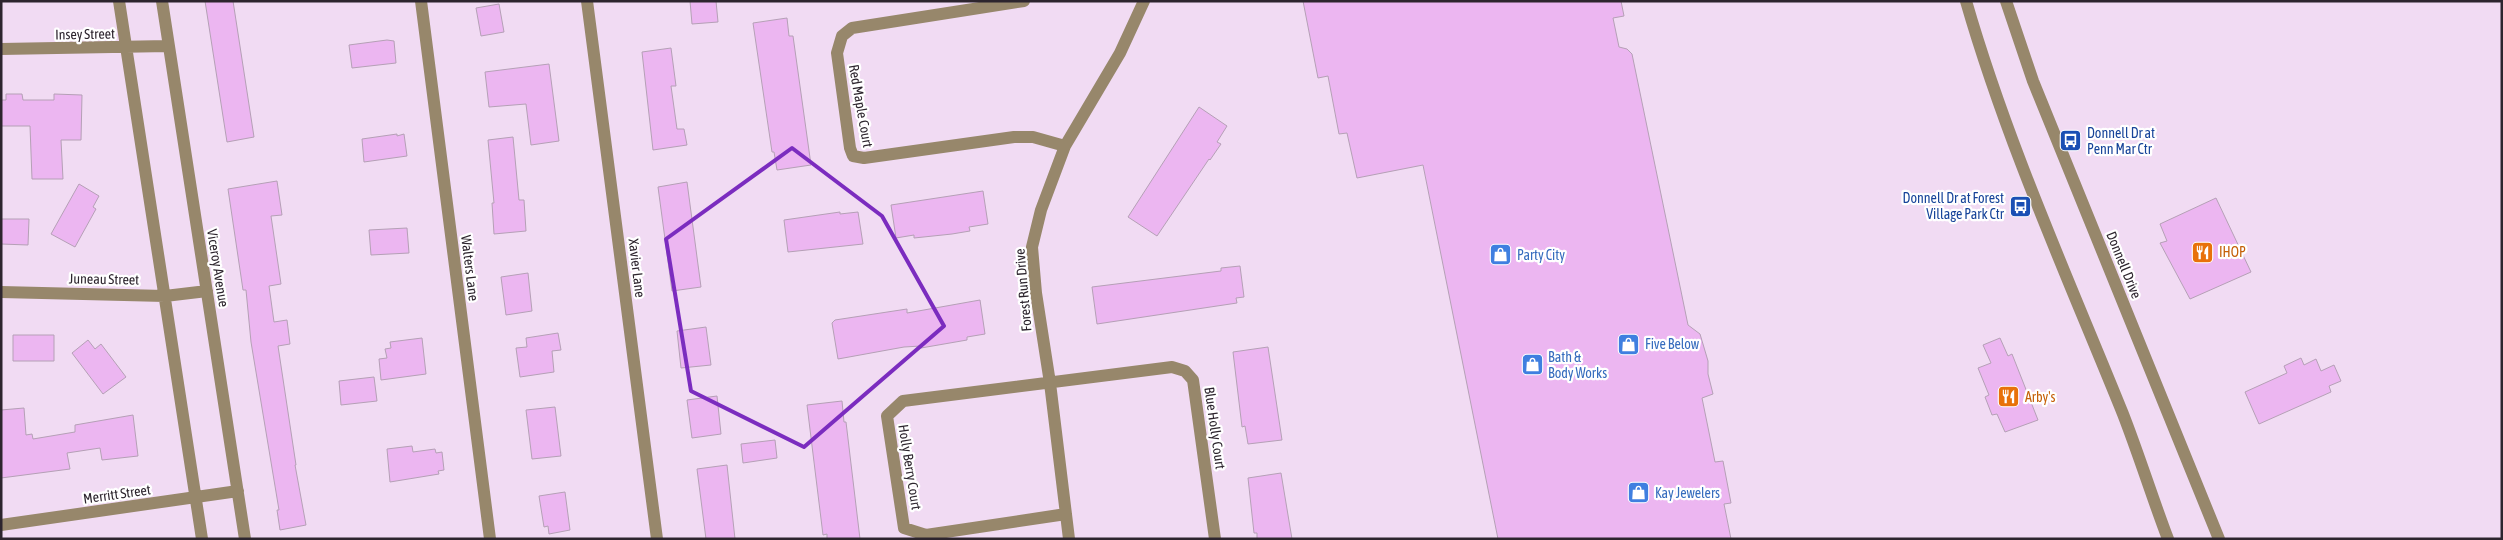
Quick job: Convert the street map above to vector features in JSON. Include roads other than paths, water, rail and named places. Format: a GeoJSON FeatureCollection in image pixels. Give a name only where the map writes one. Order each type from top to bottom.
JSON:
{"type":"FeatureCollection","features":[{"type":"Feature","properties":{"kind":"street"},"geometry":{"type":"LineString","coordinates":[[119,1],[202,539]]}},
{"type":"Feature","properties":{"kind":"street","name":"Viceroy Avenue"},"geometry":{"type":"LineString","coordinates":[[162,1],[245,539]]}},
{"type":"Feature","properties":{"kind":"street","name":"Walters Lane"},"geometry":{"type":"LineString","coordinates":[[421,1],[490,539]]}},
{"type":"Feature","properties":{"kind":"street","name":"Xavier Lane"},"geometry":{"type":"LineString","coordinates":[[587,1],[657,539]]}},
{"type":"Feature","properties":{"kind":"street","name":"Red Maple Court"},"geometry":{"type":"LineString","coordinates":[[1024,1],[852,28],[842,36],[837,52],[850,148],[853,156],[864,158],[1014,137],[1034,137],[1065,146]]}},
{"type":"Feature","properties":{"kind":"street","name":"Forest Run Drive"},"geometry":{"type":"LineString","coordinates":[[1069,539],[1050,383],[1036,293],[1032,247],[1041,210],[1065,146],[1120,53],[1144,1]]}},
{"type":"Feature","properties":{"kind":"street"},"geometry":{"type":"LineString","coordinates":[[1966,1],[1981,52],[2013,143],[2124,417],[2168,539]]}},
{"type":"Feature","properties":{"kind":"street","name":"Donnell Drive"},"geometry":{"type":"LineString","coordinates":[[2006,1],[2033,81],[2219,539]]}},
{"type":"Feature","properties":{"kind":"street","name":"Insey Street"},"geometry":{"type":"LineString","coordinates":[[1,49],[168,46]]}},
{"type":"Feature","properties":{"kind":"street","name":"Juneau Street"},"geometry":{"type":"LineString","coordinates":[[1,292],[165,296],[207,291]]}},
{"type":"Feature","properties":{"kind":"street","name":"Blue Holly Court"},"geometry":{"type":"LineString","coordinates":[[1050,383],[1172,366],[1185,371],[1193,380],[1215,539]]}},
{"type":"Feature","properties":{"kind":"street","name":"Holly Berry Court"},"geometry":{"type":"LineString","coordinates":[[1050,383],[903,401],[887,416],[904,528],[926,535],[1066,514]]}},
{"type":"Feature","properties":{"kind":"street","name":"Merritt Street"},"geometry":{"type":"LineString","coordinates":[[1,525],[238,492]]}},
{"type":"Feature","properties":{"kind":"place","name":"Donnell Dr at Penn Mar Ctr"},"geometry":{"type":"Point","coordinates":[2071,141]}},
{"type":"Feature","properties":{"kind":"place","name":"Donnell Dr at Forest Village Park Ctr"},"geometry":{"type":"Point","coordinates":[2020,206]}},
{"type":"Feature","properties":{"kind":"place","name":"IHOP"},"geometry":{"type":"Point","coordinates":[2203,252]}},
{"type":"Feature","properties":{"kind":"place","name":"Party City"},"geometry":{"type":"Point","coordinates":[1501,255]}},
{"type":"Feature","properties":{"kind":"place","name":"Five Below"},"geometry":{"type":"Point","coordinates":[1629,344]}},
{"type":"Feature","properties":{"kind":"place","name":"Bath & Body Works"},"geometry":{"type":"Point","coordinates":[1532,365]}},
{"type":"Feature","properties":{"kind":"place","name":"Arby's"},"geometry":{"type":"Point","coordinates":[2009,397]}},
{"type":"Feature","properties":{"kind":"place","name":"Kay Jewelers"},"geometry":{"type":"Point","coordinates":[1639,493]}}]}
